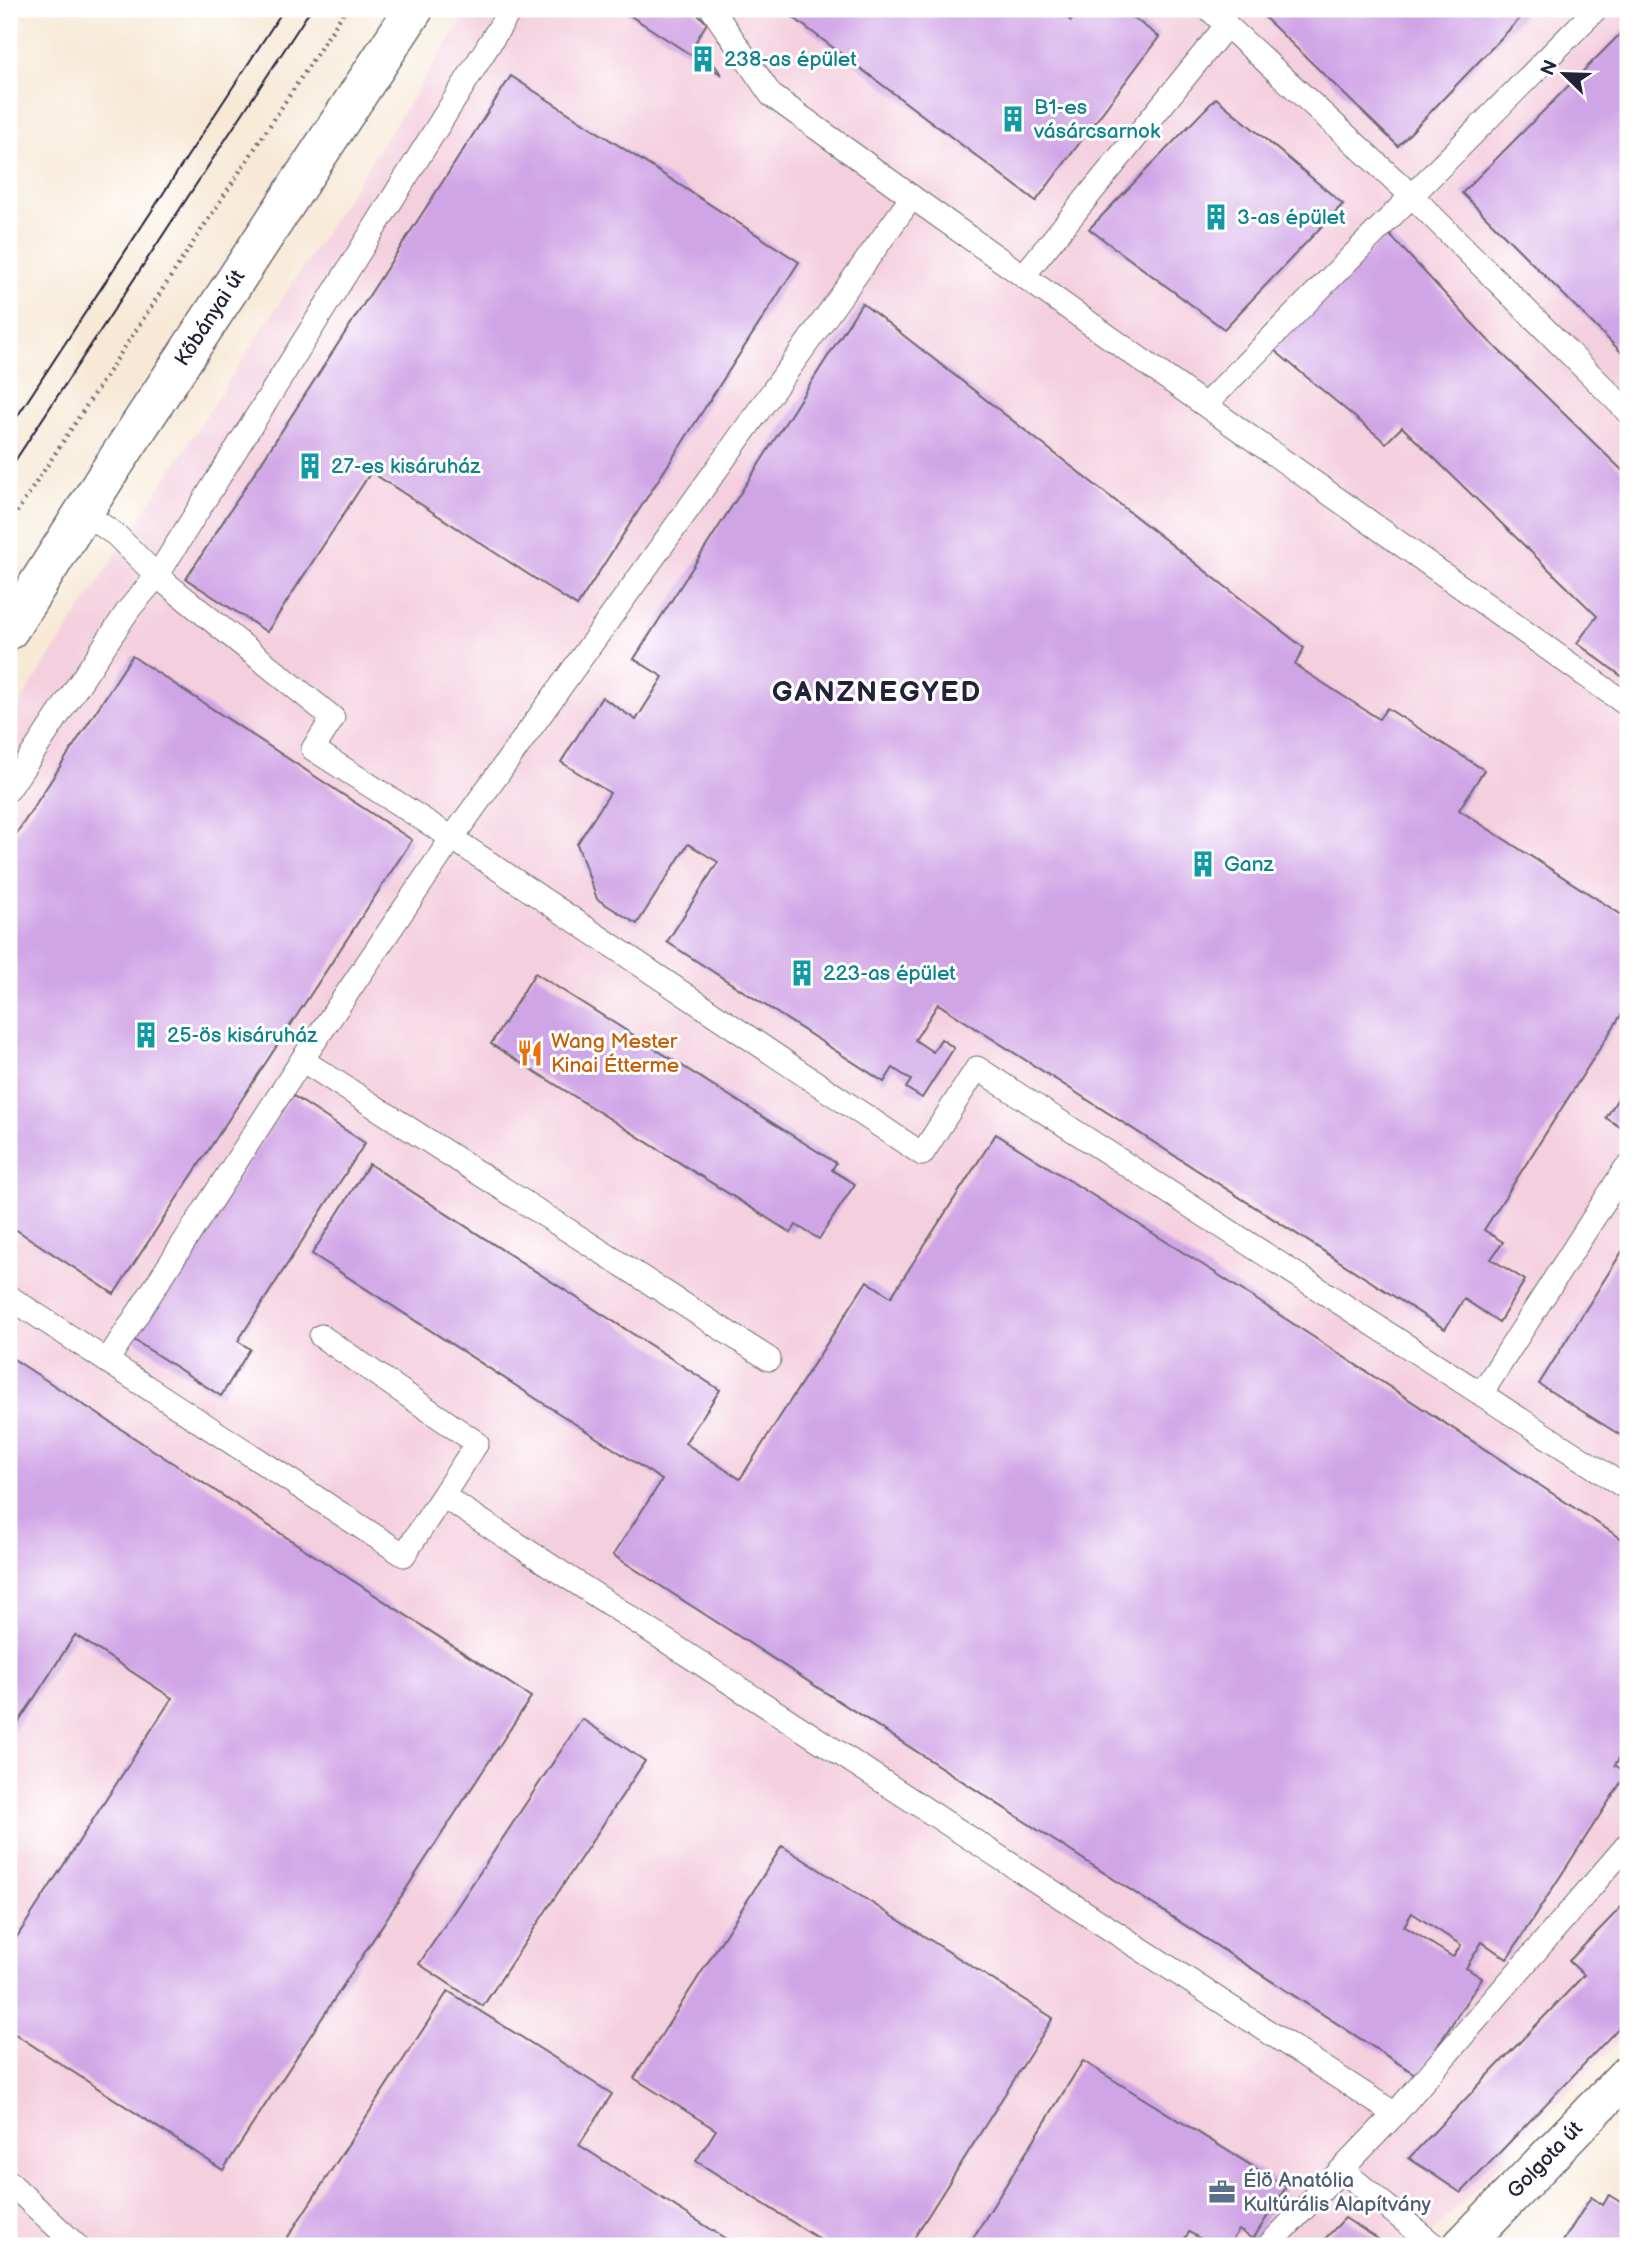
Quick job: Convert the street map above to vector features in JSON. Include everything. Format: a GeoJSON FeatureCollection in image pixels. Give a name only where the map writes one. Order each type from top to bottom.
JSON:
{"type":"FeatureCollection","features":[{"type":"Feature","properties":{"kind":"main road","name":"Kőbányai út"},"geometry":{"type":"LineString","coordinates":[[9,630],[83,512],[414,9]]}},
{"type":"Feature","properties":{"kind":"main road","name":"Golgota út"},"geometry":{"type":"LineString","coordinates":[[1462,2246],[1628,2074]]}},
{"type":"Feature","properties":{"kind":"lane"},"geometry":{"type":"LineString","coordinates":[[9,789],[129,609],[157,576],[208,490],[511,9]]}},
{"type":"Feature","properties":{"kind":"lane"},"geometry":{"type":"LineString","coordinates":[[712,9],[771,95],[1626,704]]}},
{"type":"Feature","properties":{"kind":"lane"},"geometry":{"type":"LineString","coordinates":[[1209,9],[1412,196],[1628,412]]}},
{"type":"Feature","properties":{"kind":"lane"},"geometry":{"type":"LineString","coordinates":[[1206,404],[1596,9]]}},
{"type":"Feature","properties":{"kind":"lane"},"geometry":{"type":"LineString","coordinates":[[1024,275],[1227,25]]}},
{"type":"Feature","properties":{"kind":"lane"},"geometry":{"type":"LineString","coordinates":[[107,1361],[302,1060],[452,838],[912,197]]}},
{"type":"Feature","properties":{"kind":"lane"},"geometry":{"type":"LineString","coordinates":[[83,512],[116,535],[157,576],[332,718],[313,749],[452,838],[922,1154],[976,1068],[1628,1489]]}},
{"type":"Feature","properties":{"kind":"lane"},"geometry":{"type":"LineString","coordinates":[[302,1060],[769,1359]]}},
{"type":"Feature","properties":{"kind":"lane"},"geometry":{"type":"LineString","coordinates":[[1480,1394],[1625,1169]]}},
{"type":"Feature","properties":{"kind":"lane"},"geometry":{"type":"LineString","coordinates":[[9,1297],[404,1555],[477,1443],[321,1336]]}},
{"type":"Feature","properties":{"kind":"lane"},"geometry":{"type":"LineString","coordinates":[[443,1496],[1395,2114]]}},
{"type":"Feature","properties":{"kind":"lane"},"geometry":{"type":"LineString","coordinates":[[1268,2246],[1395,2114],[1628,1844]]}},
{"type":"Feature","properties":{"kind":"lane"},"geometry":{"type":"LineString","coordinates":[[1342,2170],[1435,2246]]}},
{"type":"Feature","properties":{"kind":"lane"},"geometry":{"type":"LineString","coordinates":[[9,2182],[77,2246]]}},
{"type":"Feature","properties":{"kind":"path"},"geometry":{"type":"LineString","coordinates":[[9,524],[346,9]]}},
{"type":"Feature","properties":{"kind":"shaded area"},"geometry":{"type":"Polygon","coordinates":[[[470,9],[1628,9],[1628,2031],[1420,2246],[9,2246],[9,720],[470,9]]]}},
{"type":"Feature","properties":{"kind":"building","name":"238-as épület"},"geometry":{"type":"Polygon","coordinates":[[[620,9],[692,9],[707,23],[696,41],[722,75],[620,9]]]}},
{"type":"Feature","properties":{"kind":"building","name":"B1-es vásárcsarnok"},"geometry":{"type":"Polygon","coordinates":[[[782,9],[1056,9],[1071,21],[1080,9],[1122,9],[1159,37],[1036,201],[782,9]]]}},
{"type":"Feature","properties":{"kind":"building"},"geometry":{"type":"Polygon","coordinates":[[[1256,9],[1529,9],[1398,146],[1256,9]]]}},
{"type":"Feature","properties":{"kind":"building"},"geometry":{"type":"Polygon","coordinates":[[[1628,26],[1628,352],[1625,356],[1462,193],[1628,26]]]}},
{"type":"Feature","properties":{"kind":"building"},"geometry":{"type":"Polygon","coordinates":[[[511,76],[799,262],[577,606],[371,472],[267,632],[186,579],[511,76]]]}},
{"type":"Feature","properties":{"kind":"building","name":"3-as épület"},"geometry":{"type":"Polygon","coordinates":[[[1216,98],[1343,204],[1224,329],[1089,229],[1216,98]]]}},
{"type":"Feature","properties":{"kind":"building"},"geometry":{"type":"Polygon","coordinates":[[[1388,233],[1487,339],[1628,476],[1628,681],[1577,643],[1597,616],[1402,427],[1386,443],[1274,350],[1388,233]]]}},
{"type":"Feature","properties":{"kind":"building","name":"Ganz"},"geometry":{"type":"Polygon","coordinates":[[[862,303],[1304,648],[1295,665],[1379,719],[1387,708],[1484,770],[1459,810],[1628,919],[1628,1004],[1484,1230],[1503,1242],[1491,1259],[1525,1280],[1499,1322],[1464,1299],[1445,1329],[938,1004],[915,1040],[933,1052],[941,1039],[954,1048],[922,1098],[906,1088],[911,1080],[893,1068],[884,1082],[667,942],[718,862],[688,844],[637,924],[597,899],[577,844],[610,793],[561,762],[602,697],[636,720],[663,677],[634,659],[862,303]]]}},
{"type":"Feature","properties":{"kind":"building","name":"25-ös kisáruház"},"geometry":{"type":"Polygon","coordinates":[[[132,656],[412,840],[114,1294],[9,1225],[9,845],[132,656]]]}},
{"type":"Feature","properties":{"kind":"building"},"geometry":{"type":"Polygon","coordinates":[[[535,973],[836,1163],[832,1170],[855,1184],[819,1239],[796,1225],[791,1233],[491,1044],[535,973]]]}},
{"type":"Feature","properties":{"kind":"building"},"geometry":{"type":"Polygon","coordinates":[[[1628,1082],[1628,1132],[1606,1118],[1628,1082]]]}},
{"type":"Feature","properties":{"kind":"building"},"geometry":{"type":"Polygon","coordinates":[[[292,1095],[365,1143],[238,1341],[250,1349],[221,1396],[134,1340],[292,1095]]]}},
{"type":"Feature","properties":{"kind":"building"},"geometry":{"type":"Polygon","coordinates":[[[996,1134],[1211,1270],[1628,1543],[1628,1744],[1615,1765],[1627,1773],[1507,1959],[1482,1942],[1466,1968],[1482,1978],[1418,2076],[613,1555],[662,1480],[312,1254],[369,1164],[720,1390],[685,1443],[740,1479],[867,1281],[891,1297],[996,1134]],[[1412,1913],[1404,1926],[1453,1957],[1461,1945],[1412,1913]]]}},
{"type":"Feature","properties":{"kind":"building"},"geometry":{"type":"Polygon","coordinates":[[[1628,1242],[1628,1440],[1539,1384],[1628,1242]]]}},
{"type":"Feature","properties":{"kind":"building"},"geometry":{"type":"Polygon","coordinates":[[[9,1356],[531,1697],[223,2170],[9,2030],[9,1949],[172,1698],[75,1635],[9,1737],[9,1356]]]}},
{"type":"Feature","properties":{"kind":"building"},"geometry":{"type":"Polygon","coordinates":[[[582,1719],[645,1761],[483,2006],[419,1964],[582,1719]]]}},
{"type":"Feature","properties":{"kind":"building"},"geometry":{"type":"Polygon","coordinates":[[[782,1846],[1053,2018],[909,2246],[830,2246],[696,2161],[716,2130],[634,2078],[782,1846]]]}},
{"type":"Feature","properties":{"kind":"building"},"geometry":{"type":"Polygon","coordinates":[[[1628,1900],[1628,2018],[1461,2193],[1409,2158],[1584,1975],[1569,1961],[1628,1900]]]}},
{"type":"Feature","properties":{"kind":"building"},"geometry":{"type":"Polygon","coordinates":[[[448,1991],[612,2094],[579,2145],[737,2246],[282,2246],[448,1991]]]}},
{"type":"Feature","properties":{"kind":"building"},"geometry":{"type":"Polygon","coordinates":[[[1083,2061],[1286,2187],[1253,2239],[1239,2230],[1228,2246],[1213,2246],[1189,2232],[1180,2246],[968,2246],[1083,2061]]]}},
{"type":"Feature","properties":{"kind":"building"},"geometry":{"type":"Polygon","coordinates":[[[1609,2195],[1628,2207],[1628,2246],[1560,2246],[1591,2197],[1603,2205],[1609,2195]]]}},
{"type":"Feature","properties":{"kind":"building"},"geometry":{"type":"Polygon","coordinates":[[[1345,2218],[1389,2246],[1318,2246],[1345,2218]]]}},
{"type":"Feature","properties":{"kind":"tram line"},"geometry":{"type":"LineString","coordinates":[[9,429],[284,9]]}},
{"type":"Feature","properties":{"kind":"tram line"},"geometry":{"type":"LineString","coordinates":[[9,470],[311,9]]}},
{"type":"Feature","properties":{"kind":"place","name":"238-as épület"},"geometry":{"type":"Point","coordinates":[703,59]}},
{"type":"Feature","properties":{"kind":"place","name":"B1-es vásárcsarnok"},"geometry":{"type":"Point","coordinates":[1013,119]}},
{"type":"Feature","properties":{"kind":"place","name":"3-as épület"},"geometry":{"type":"Point","coordinates":[1216,217]}},
{"type":"Feature","properties":{"kind":"place","name":"27-es kisáruház"},"geometry":{"type":"Point","coordinates":[310,466]}},
{"type":"Feature","properties":{"kind":"place","name":"Ganz"},"geometry":{"type":"Point","coordinates":[1203,864]}},
{"type":"Feature","properties":{"kind":"place","name":"223-as épület"},"geometry":{"type":"Point","coordinates":[802,973]}},
{"type":"Feature","properties":{"kind":"place","name":"25-ös kisáruház"},"geometry":{"type":"Point","coordinates":[146,1035]}},
{"type":"Feature","properties":{"kind":"place","name":"Wang Mester Kinai Étterme"},"geometry":{"type":"Point","coordinates":[530,1053]}},
{"type":"Feature","properties":{"kind":"place","name":"Élö Anatólia Kultúrális Alapítvány"},"geometry":{"type":"Point","coordinates":[1222,2192]}},
{"type":"Feature","properties":{"kind":"district","name":"GANZNEGYED"},"geometry":{"type":"Point","coordinates":[877,692]}}]}
